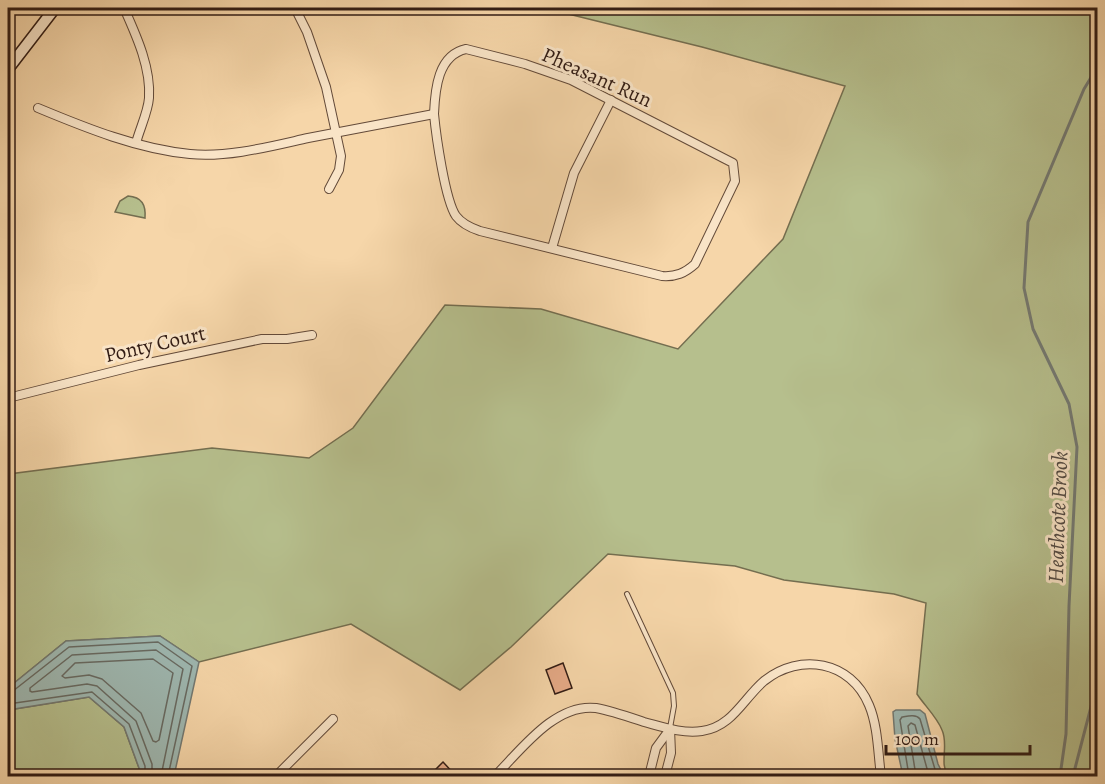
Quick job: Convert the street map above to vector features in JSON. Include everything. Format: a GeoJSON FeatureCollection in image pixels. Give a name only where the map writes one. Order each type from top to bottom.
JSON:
{"type":"FeatureCollection","features":[{"type":"Feature","properties":{"kind":"street"},"geometry":{"type":"LineString","coordinates":[[8,69],[55,8]]}},
{"type":"Feature","properties":{"kind":"street"},"geometry":{"type":"LineString","coordinates":[[124,8],[137,38],[148,81],[149,98],[136,143]]}},
{"type":"Feature","properties":{"kind":"street"},"geometry":{"type":"LineString","coordinates":[[295,8],[318,60],[341,156],[339,170],[329,189]]}},
{"type":"Feature","properties":{"kind":"street","name":"Pheasant Run"},"geometry":{"type":"LineString","coordinates":[[466,49],[525,64],[571,80],[611,100],[733,163],[735,181],[695,264],[679,275],[662,276],[480,231],[467,226],[455,215],[448,196],[434,114],[442,66],[453,54],[466,49]]}},
{"type":"Feature","properties":{"kind":"street"},"geometry":{"type":"LineString","coordinates":[[552,248],[574,173],[611,100]]}},
{"type":"Feature","properties":{"kind":"street"},"geometry":{"type":"LineString","coordinates":[[38,108],[88,129],[162,150],[219,154],[267,147],[434,114]]}},
{"type":"Feature","properties":{"kind":"street","name":"Ponty Court"},"geometry":{"type":"LineString","coordinates":[[8,399],[139,365],[262,339],[287,339],[312,334]]}},
{"type":"Feature","properties":{"kind":"street"},"geometry":{"type":"LineString","coordinates":[[495,777],[544,727],[568,711],[597,708],[670,729],[693,732],[717,727],[728,721],[763,682],[773,675],[800,664],[819,664],[842,672],[862,692],[872,713],[881,777]]}},
{"type":"Feature","properties":{"kind":"street"},"geometry":{"type":"LineString","coordinates":[[279,777],[280,772],[333,719]]}},
{"type":"Feature","properties":{"kind":"street"},"geometry":{"type":"LineString","coordinates":[[649,777],[656,748],[670,729]]}},
{"type":"Feature","properties":{"kind":"street"},"geometry":{"type":"LineString","coordinates":[[664,777],[671,753],[670,729]]}},
{"type":"Feature","properties":{"kind":"lane"},"geometry":{"type":"LineString","coordinates":[[627,594],[673,693],[674,706],[670,729]]}},
{"type":"Feature","properties":{"kind":"green space"},"geometry":{"type":"Polygon","coordinates":[[[544,8],[1097,8],[1097,776],[948,776],[944,765],[945,742],[942,730],[917,694],[926,603],[894,594],[784,580],[735,566],[608,554],[511,647],[460,690],[351,624],[199,662],[160,636],[66,641],[8,688],[9,474],[212,448],[309,458],[353,428],[445,305],[541,309],[678,349],[783,239],[845,86],[702,47],[544,8]]]}},
{"type":"Feature","properties":{"kind":"green space"},"geometry":{"type":"Polygon","coordinates":[[[128,196],[142,202],[145,218],[115,212],[120,201],[128,196]]]}},
{"type":"Feature","properties":{"kind":"green space"},"geometry":{"type":"Polygon","coordinates":[[[89,697],[124,727],[139,768],[139,776],[8,776],[8,710],[89,697]]]}},
{"type":"Feature","properties":{"kind":"water"},"geometry":{"type":"Polygon","coordinates":[[[160,636],[199,662],[174,776],[139,776],[139,768],[124,727],[89,697],[8,710],[8,688],[66,641],[160,636]]]}},
{"type":"Feature","properties":{"kind":"water"},"geometry":{"type":"Polygon","coordinates":[[[920,710],[925,714],[938,764],[944,776],[903,776],[895,739],[893,712],[920,710]]]}},
{"type":"Feature","properties":{"kind":"building"},"geometry":{"type":"Polygon","coordinates":[[[563,663],[572,688],[555,694],[546,670],[563,663]]]}},
{"type":"Feature","properties":{"kind":"building"},"geometry":{"type":"Polygon","coordinates":[[[443,762],[457,777],[428,777],[443,762]]]}},
{"type":"Feature","properties":{"kind":"waterway","name":"Heathcote Brook"},"geometry":{"type":"LineString","coordinates":[[1060,776],[1066,734],[1069,606],[1077,447],[1069,404],[1033,329],[1024,288],[1028,222],[1084,89],[1098,66]]}},
{"type":"Feature","properties":{"kind":"waterway"},"geometry":{"type":"LineString","coordinates":[[1073,776],[1098,680]]}}]}
